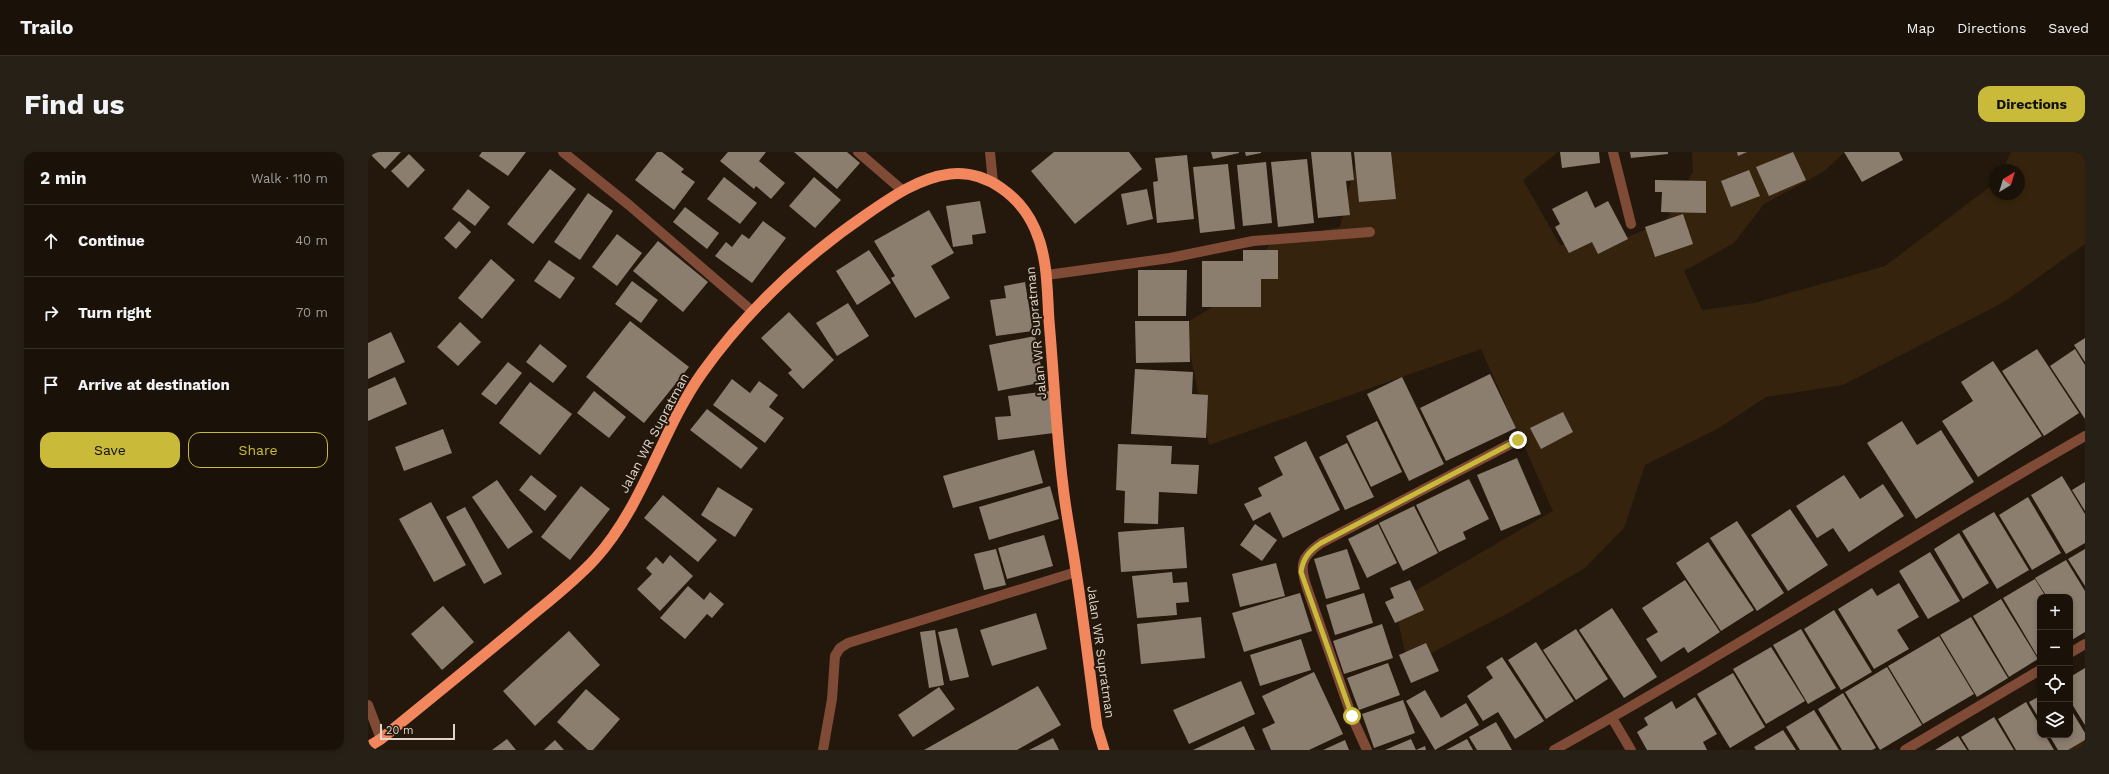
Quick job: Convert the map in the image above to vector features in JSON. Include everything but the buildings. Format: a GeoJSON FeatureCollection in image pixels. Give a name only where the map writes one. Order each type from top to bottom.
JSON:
{"type":"FeatureCollection","features":[{"type":"Feature","properties":{"kind":"highway","name":"Jalan WR Supratman"},"geometry":{"type":"LineString","coordinates":[[368,747],[381,739],[553,597],[596,558],[620,525],[694,386],[726,342],[752,311],[803,263],[852,225],[902,190],[929,180],[952,174],[970,175],[993,182],[1011,195],[1026,212],[1036,231],[1047,275],[1063,486],[1097,728],[1104,750]]}},
{"type":"Feature","properties":{"kind":"street"},"geometry":{"type":"LineString","coordinates":[[563,152],[629,205],[752,311]]}},
{"type":"Feature","properties":{"kind":"street"},"geometry":{"type":"LineString","coordinates":[[858,152],[902,190]]}},
{"type":"Feature","properties":{"kind":"street"},"geometry":{"type":"LineString","coordinates":[[990,152],[993,182]]}},
{"type":"Feature","properties":{"kind":"street"},"geometry":{"type":"LineString","coordinates":[[1613,152],[1631,224]]}},
{"type":"Feature","properties":{"kind":"street"},"geometry":{"type":"LineString","coordinates":[[1047,275],[1170,258],[1254,241],[1370,232]]}},
{"type":"Feature","properties":{"kind":"street"},"geometry":{"type":"LineString","coordinates":[[1554,750],[1612,718],[1933,524],[2085,436]]}},
{"type":"Feature","properties":{"kind":"street"},"geometry":{"type":"LineString","coordinates":[[1367,750],[1352,716],[1301,572],[1303,561],[1309,551],[1321,543],[1518,440]]}},
{"type":"Feature","properties":{"kind":"street"},"geometry":{"type":"LineString","coordinates":[[823,750],[832,699],[836,656],[840,648],[848,643],[1076,572]]}},
{"type":"Feature","properties":{"kind":"street"},"geometry":{"type":"LineString","coordinates":[[2073,651],[2085,644]]}},
{"type":"Feature","properties":{"kind":"street"},"geometry":{"type":"LineString","coordinates":[[1905,750],[2037,672]]}},
{"type":"Feature","properties":{"kind":"street"},"geometry":{"type":"LineString","coordinates":[[368,705],[381,739]]}},
{"type":"Feature","properties":{"kind":"street"},"geometry":{"type":"LineString","coordinates":[[1612,718],[1631,750]]}},
{"type":"Feature","properties":{"kind":"shaded area"},"geometry":{"type":"Polygon","coordinates":[[[1354,152],[1558,152],[1523,180],[1560,245],[1617,241],[1665,222],[1693,172],[1692,152],[1845,152],[1823,172],[1764,204],[1734,243],[1684,271],[1702,310],[1754,303],[1885,266],[1989,188],[1989,200],[2025,200],[2025,164],[2005,164],[2011,152],[2085,152],[2085,244],[2004,302],[1843,385],[1766,397],[1719,428],[1645,465],[1624,528],[1585,568],[1512,611],[1408,665],[1394,603],[1553,511],[1481,349],[1209,445],[1184,324],[1237,293],[1272,241],[1340,227],[1356,161],[1354,152]]]}},
{"type":"Feature","properties":{"kind":"shaded area"},"geometry":{"type":"Polygon","coordinates":[[[2085,734],[2085,750],[2067,750],[2085,734]]]}},
{"type":"Feature","properties":{"kind":"route"},"geometry":{"type":"LineString","coordinates":[[1352,716],[1301,572],[1303,561],[1309,551],[1321,543],[1518,440]]}}]}
